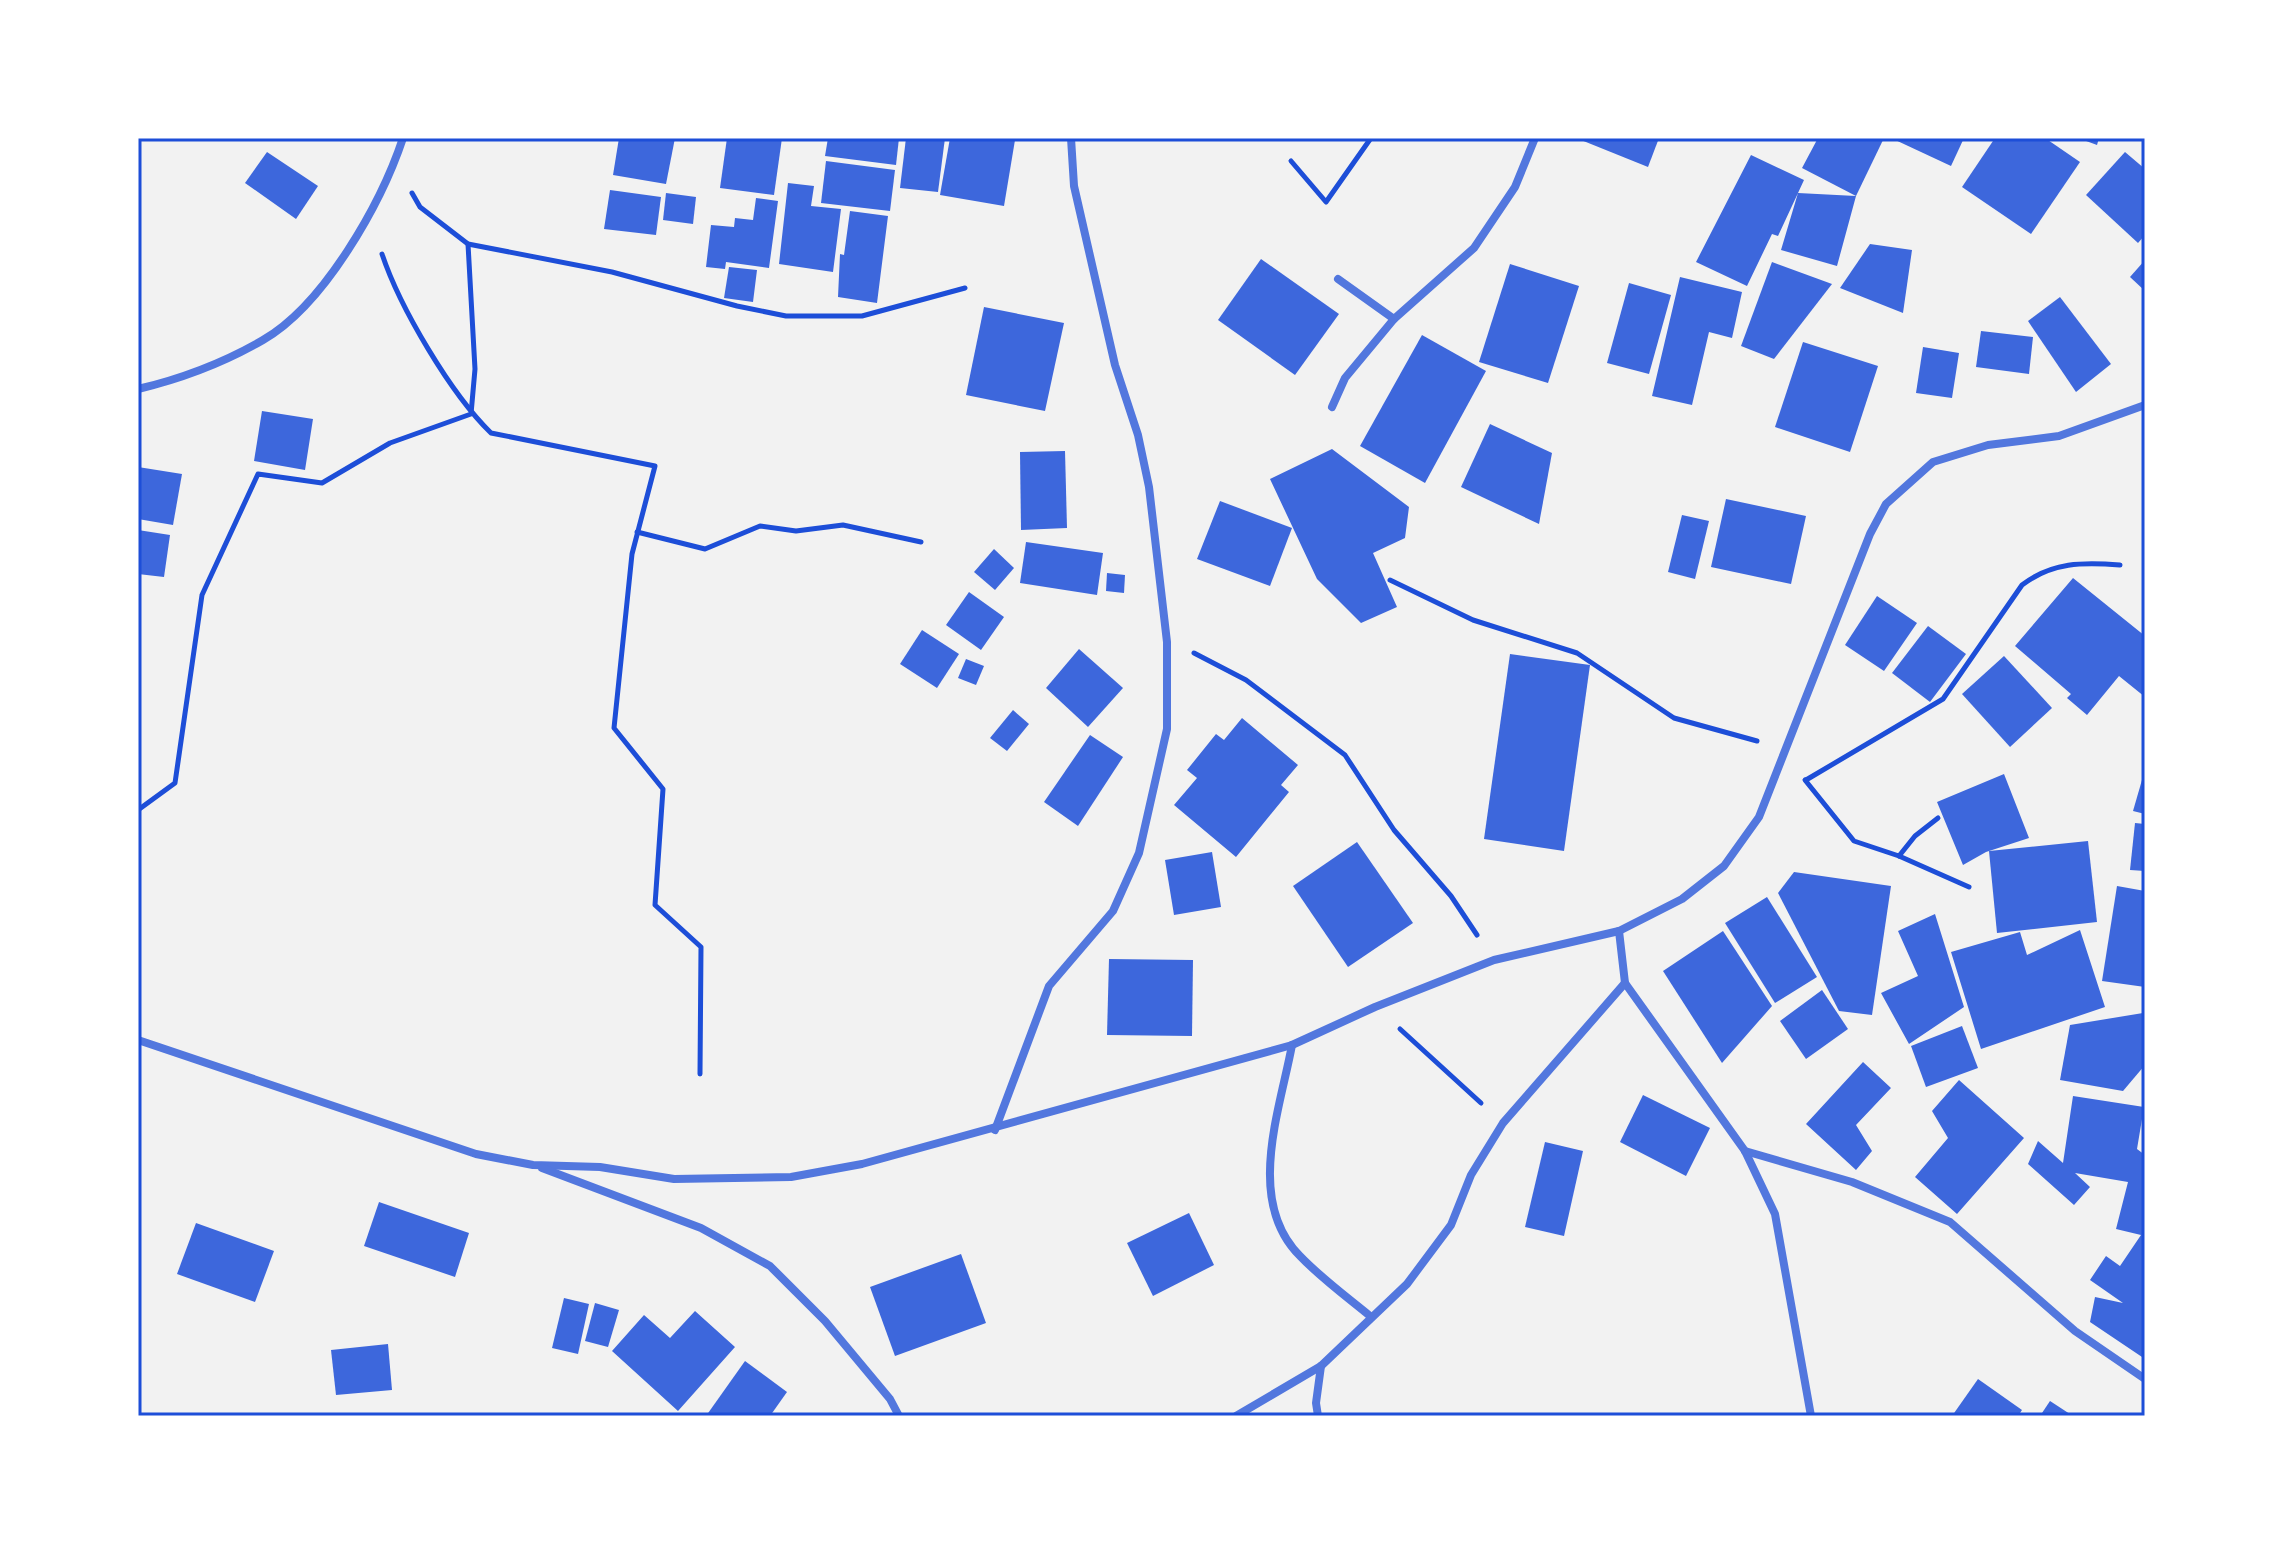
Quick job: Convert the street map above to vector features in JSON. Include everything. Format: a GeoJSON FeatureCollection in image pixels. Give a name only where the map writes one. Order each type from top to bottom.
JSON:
{"type":"FeatureCollection","features":[{"type":"Feature","properties":{"kind":"street"},"geometry":{"type":"LineString","coordinates":[[138,389],[173,381],[264,340],[294,315],[346,252],[368,218],[387,183],[403,138]]}},
{"type":"Feature","properties":{"kind":"street"},"geometry":{"type":"LineString","coordinates":[[995,1130],[1049,986],[1113,911],[1139,853],[1167,729],[1167,642],[1149,487],[1115,365],[1074,186],[1071,138]]}},
{"type":"Feature","properties":{"kind":"street"},"geometry":{"type":"LineString","coordinates":[[1332,407],[1345,378],[1394,319],[1474,248],[1515,187],[1535,138]]}},
{"type":"Feature","properties":{"kind":"street"},"geometry":{"type":"LineString","coordinates":[[1338,279],[1394,319]]}},
{"type":"Feature","properties":{"kind":"street"},"geometry":{"type":"LineString","coordinates":[[138,1040],[476,1154],[533,1165],[600,1167],[674,1179],[791,1177],[862,1164],[995,1130],[1292,1045],[1375,1007],[1494,960],[1619,931],[1682,899],[1724,866],[1759,817],[1788,750],[1870,534],[1886,504],[1933,462],[1988,445],[2059,436],[2145,405]]}},
{"type":"Feature","properties":{"kind":"street"},"geometry":{"type":"LineString","coordinates":[[1619,931],[1625,983],[1745,1151],[1775,1214],[1811,1416]]}},
{"type":"Feature","properties":{"kind":"street"},"geometry":{"type":"LineString","coordinates":[[1236,1416],[1321,1366],[1407,1284],[1451,1225],[1471,1175],[1503,1123],[1625,983]]}},
{"type":"Feature","properties":{"kind":"street"},"geometry":{"type":"LineString","coordinates":[[1292,1045],[1267,1179],[1277,1220],[1297,1255],[1370,1316]]}},
{"type":"Feature","properties":{"kind":"street"},"geometry":{"type":"LineString","coordinates":[[1745,1151],[1852,1182],[1950,1222],[2075,1331],[2145,1379]]}},
{"type":"Feature","properties":{"kind":"street"},"geometry":{"type":"LineString","coordinates":[[533,1165],[701,1228],[770,1266],[825,1321],[890,1399],[899,1416]]}},
{"type":"Feature","properties":{"kind":"street"},"geometry":{"type":"LineString","coordinates":[[1318,1416],[1316,1403],[1321,1366]]}},
{"type":"Feature","properties":{"kind":"path"},"geometry":{"type":"LineString","coordinates":[[1291,161],[1326,202],[1371,138]]}},
{"type":"Feature","properties":{"kind":"path"},"geometry":{"type":"LineString","coordinates":[[402,200],[408,187],[420,207],[468,244],[612,272],[786,316],[862,316],[965,288]]}},
{"type":"Feature","properties":{"kind":"path"},"geometry":{"type":"LineString","coordinates":[[468,244],[475,369],[471,414]]}},
{"type":"Feature","properties":{"kind":"path"},"geometry":{"type":"LineString","coordinates":[[382,248],[425,341],[471,414],[491,433],[511,439],[588,450],[655,466],[632,554],[614,728],[663,789],[655,905],[701,947],[700,1074]]}},
{"type":"Feature","properties":{"kind":"path"},"geometry":{"type":"LineString","coordinates":[[138,810],[175,783],[202,595],[258,474],[322,483],[390,443],[471,414]]}},
{"type":"Feature","properties":{"kind":"path"},"geometry":{"type":"LineString","coordinates":[[637,532],[705,549],[760,526],[796,531],[843,525],[921,542]]}},
{"type":"Feature","properties":{"kind":"path"},"geometry":{"type":"LineString","coordinates":[[1805,781],[1943,699],[2022,585],[2039,572],[2060,565],[2120,565]]}},
{"type":"Feature","properties":{"kind":"path"},"geometry":{"type":"LineString","coordinates":[[1390,580],[1473,620],[1577,653],[1674,718],[1788,750],[1805,781],[1854,841],[1899,856],[1969,887]]}},
{"type":"Feature","properties":{"kind":"path"},"geometry":{"type":"LineString","coordinates":[[1167,642],[1212,660],[1246,680],[1345,755],[1394,830],[1451,896],[1494,960]]}},
{"type":"Feature","properties":{"kind":"path"},"geometry":{"type":"LineString","coordinates":[[1899,856],[1915,836],[1938,818]]}},
{"type":"Feature","properties":{"kind":"path"},"geometry":{"type":"LineString","coordinates":[[1375,1007],[1503,1123]]}},
{"type":"Feature","properties":{"kind":"building"},"geometry":{"type":"Polygon","coordinates":[[[619,138],[675,138],[666,184],[613,175],[619,138]]]}},
{"type":"Feature","properties":{"kind":"building"},"geometry":{"type":"Polygon","coordinates":[[[727,138],[782,138],[774,195],[720,188],[727,138]]]}},
{"type":"Feature","properties":{"kind":"building"},"geometry":{"type":"Polygon","coordinates":[[[828,138],[899,138],[896,165],[825,156],[828,138]]]}},
{"type":"Feature","properties":{"kind":"building"},"geometry":{"type":"Polygon","coordinates":[[[906,138],[945,138],[938,192],[900,188],[906,138]]]}},
{"type":"Feature","properties":{"kind":"building"},"geometry":{"type":"Polygon","coordinates":[[[950,138],[1015,140],[1004,206],[940,195],[950,138]]]}},
{"type":"Feature","properties":{"kind":"building"},"geometry":{"type":"Polygon","coordinates":[[[1576,138],[1659,138],[1648,167],[1576,138]]]}},
{"type":"Feature","properties":{"kind":"building"},"geometry":{"type":"Polygon","coordinates":[[[1818,138],[1884,138],[1856,196],[1802,168],[1818,138]]]}},
{"type":"Feature","properties":{"kind":"building"},"geometry":{"type":"Polygon","coordinates":[[[1891,138],[1964,138],[1951,166],[1891,138]]]}},
{"type":"Feature","properties":{"kind":"building"},"geometry":{"type":"Polygon","coordinates":[[[1995,138],[2045,138],[2080,162],[2031,234],[1962,187],[1995,138]]]}},
{"type":"Feature","properties":{"kind":"building"},"geometry":{"type":"Polygon","coordinates":[[[2078,138],[2099,138],[2097,145],[2078,138]]]}},
{"type":"Feature","properties":{"kind":"building"},"geometry":{"type":"Polygon","coordinates":[[[267,152],[318,186],[296,219],[245,183],[267,152]]]}},
{"type":"Feature","properties":{"kind":"building"},"geometry":{"type":"Polygon","coordinates":[[[2125,152],[2145,169],[2145,235],[2138,243],[2086,195],[2125,152]]]}},
{"type":"Feature","properties":{"kind":"building"},"geometry":{"type":"Polygon","coordinates":[[[1751,155],[1804,180],[1778,236],[1772,234],[1747,286],[1696,262],[1751,155]]]}},
{"type":"Feature","properties":{"kind":"building"},"geometry":{"type":"Polygon","coordinates":[[[826,161],[895,170],[890,211],[821,203],[826,161]]]}},
{"type":"Feature","properties":{"kind":"building"},"geometry":{"type":"Polygon","coordinates":[[[788,183],[814,186],[811,206],[841,209],[833,272],[779,264],[788,183]]]}},
{"type":"Feature","properties":{"kind":"building"},"geometry":{"type":"Polygon","coordinates":[[[610,190],[661,197],[656,235],[604,229],[610,190]]]}},
{"type":"Feature","properties":{"kind":"building"},"geometry":{"type":"Polygon","coordinates":[[[666,193],[696,197],[693,224],[663,220],[666,193]]]}},
{"type":"Feature","properties":{"kind":"building"},"geometry":{"type":"Polygon","coordinates":[[[1798,193],[1856,196],[1837,266],[1781,250],[1798,193]]]}},
{"type":"Feature","properties":{"kind":"building"},"geometry":{"type":"Polygon","coordinates":[[[756,198],[778,201],[769,268],[726,262],[725,269],[706,267],[711,225],[734,227],[735,218],[753,220],[756,198]]]}},
{"type":"Feature","properties":{"kind":"building"},"geometry":{"type":"Polygon","coordinates":[[[850,211],[888,216],[877,303],[838,297],[840,254],[844,255],[850,211]]]}},
{"type":"Feature","properties":{"kind":"building"},"geometry":{"type":"Polygon","coordinates":[[[1870,244],[1912,250],[1903,313],[1840,288],[1870,244]]]}},
{"type":"Feature","properties":{"kind":"building"},"geometry":{"type":"Polygon","coordinates":[[[1261,259],[1339,314],[1295,375],[1218,320],[1261,259]]]}},
{"type":"Feature","properties":{"kind":"building"},"geometry":{"type":"Polygon","coordinates":[[[2145,260],[2145,291],[2130,277],[2145,260]]]}},
{"type":"Feature","properties":{"kind":"building"},"geometry":{"type":"Polygon","coordinates":[[[1772,262],[1832,284],[1774,359],[1741,346],[1772,262]]]}},
{"type":"Feature","properties":{"kind":"building"},"geometry":{"type":"Polygon","coordinates":[[[1510,264],[1579,286],[1548,383],[1479,362],[1510,264]]]}},
{"type":"Feature","properties":{"kind":"building"},"geometry":{"type":"Polygon","coordinates":[[[729,267],[757,270],[753,302],[724,298],[729,267]]]}},
{"type":"Feature","properties":{"kind":"building"},"geometry":{"type":"Polygon","coordinates":[[[1680,277],[1742,292],[1732,338],[1709,332],[1692,405],[1652,396],[1680,277]]]}},
{"type":"Feature","properties":{"kind":"building"},"geometry":{"type":"Polygon","coordinates":[[[1629,283],[1671,295],[1649,374],[1607,363],[1629,283]]]}},
{"type":"Feature","properties":{"kind":"building"},"geometry":{"type":"Polygon","coordinates":[[[2060,297],[2111,364],[2076,392],[2028,321],[2060,297]]]}},
{"type":"Feature","properties":{"kind":"building"},"geometry":{"type":"Polygon","coordinates":[[[984,307],[1064,323],[1045,411],[966,395],[984,307]]]}},
{"type":"Feature","properties":{"kind":"building"},"geometry":{"type":"Polygon","coordinates":[[[1981,331],[2033,337],[2029,374],[1976,367],[1981,331]]]}},
{"type":"Feature","properties":{"kind":"building"},"geometry":{"type":"Polygon","coordinates":[[[1422,335],[1486,371],[1425,483],[1360,446],[1422,335]]]}},
{"type":"Feature","properties":{"kind":"building"},"geometry":{"type":"Polygon","coordinates":[[[1803,342],[1878,366],[1850,452],[1775,427],[1803,342]]]}},
{"type":"Feature","properties":{"kind":"building"},"geometry":{"type":"Polygon","coordinates":[[[1923,347],[1959,353],[1952,398],[1916,393],[1923,347]]]}},
{"type":"Feature","properties":{"kind":"building"},"geometry":{"type":"Polygon","coordinates":[[[262,411],[313,419],[305,470],[254,461],[262,411]]]}},
{"type":"Feature","properties":{"kind":"building"},"geometry":{"type":"Polygon","coordinates":[[[1490,424],[1552,453],[1539,524],[1461,487],[1490,424]]]}},
{"type":"Feature","properties":{"kind":"building"},"geometry":{"type":"Polygon","coordinates":[[[1332,449],[1409,507],[1405,538],[1373,553],[1397,607],[1361,623],[1317,579],[1270,479],[1332,449]]]}},
{"type":"Feature","properties":{"kind":"building"},"geometry":{"type":"Polygon","coordinates":[[[1065,451],[1067,528],[1021,530],[1020,452],[1065,451]]]}},
{"type":"Feature","properties":{"kind":"building"},"geometry":{"type":"Polygon","coordinates":[[[138,467],[182,474],[173,525],[138,519],[138,467]]]}},
{"type":"Feature","properties":{"kind":"building"},"geometry":{"type":"Polygon","coordinates":[[[1726,499],[1806,516],[1791,584],[1711,567],[1726,499]]]}},
{"type":"Feature","properties":{"kind":"building"},"geometry":{"type":"Polygon","coordinates":[[[1220,501],[1292,528],[1270,586],[1197,559],[1220,501]]]}},
{"type":"Feature","properties":{"kind":"building"},"geometry":{"type":"Polygon","coordinates":[[[1682,515],[1709,521],[1695,579],[1668,572],[1682,515]]]}},
{"type":"Feature","properties":{"kind":"building"},"geometry":{"type":"Polygon","coordinates":[[[138,530],[170,535],[164,577],[138,574],[138,530]]]}},
{"type":"Feature","properties":{"kind":"building"},"geometry":{"type":"Polygon","coordinates":[[[1026,542],[1103,553],[1097,595],[1020,583],[1026,542]]]}},
{"type":"Feature","properties":{"kind":"building"},"geometry":{"type":"Polygon","coordinates":[[[994,549],[1014,568],[995,590],[974,572],[994,549]]]}},
{"type":"Feature","properties":{"kind":"building"},"geometry":{"type":"Polygon","coordinates":[[[1107,573],[1125,575],[1124,593],[1106,591],[1107,573]]]}},
{"type":"Feature","properties":{"kind":"building"},"geometry":{"type":"Polygon","coordinates":[[[2073,578],[2145,636],[2145,697],[2119,676],[2087,715],[2067,698],[2071,694],[2015,646],[2073,578]]]}},
{"type":"Feature","properties":{"kind":"building"},"geometry":{"type":"Polygon","coordinates":[[[969,592],[1004,617],[981,650],[946,625],[969,592]]]}},
{"type":"Feature","properties":{"kind":"building"},"geometry":{"type":"Polygon","coordinates":[[[1877,596],[1917,623],[1884,671],[1845,645],[1877,596]]]}},
{"type":"Feature","properties":{"kind":"building"},"geometry":{"type":"Polygon","coordinates":[[[1928,626],[1966,654],[1930,702],[1892,673],[1928,626]]]}},
{"type":"Feature","properties":{"kind":"building"},"geometry":{"type":"Polygon","coordinates":[[[922,630],[959,654],[937,688],[900,664],[922,630]]]}},
{"type":"Feature","properties":{"kind":"building"},"geometry":{"type":"Polygon","coordinates":[[[1079,649],[1123,688],[1088,727],[1046,688],[1079,649]]]}},
{"type":"Feature","properties":{"kind":"building"},"geometry":{"type":"Polygon","coordinates":[[[1510,654],[1590,665],[1564,851],[1484,839],[1510,654]]]}},
{"type":"Feature","properties":{"kind":"building"},"geometry":{"type":"Polygon","coordinates":[[[2004,656],[2052,708],[2010,747],[1962,694],[2004,656]]]}},
{"type":"Feature","properties":{"kind":"building"},"geometry":{"type":"Polygon","coordinates":[[[966,659],[984,666],[976,685],[958,678],[966,659]]]}},
{"type":"Feature","properties":{"kind":"building"},"geometry":{"type":"Polygon","coordinates":[[[1013,710],[1029,724],[1007,751],[990,738],[1013,710]]]}},
{"type":"Feature","properties":{"kind":"building"},"geometry":{"type":"Polygon","coordinates":[[[1242,718],[1298,765],[1281,785],[1289,792],[1236,857],[1174,805],[1197,778],[1187,770],[1216,734],[1224,740],[1242,718]]]}},
{"type":"Feature","properties":{"kind":"building"},"geometry":{"type":"Polygon","coordinates":[[[1090,735],[1123,757],[1078,826],[1044,802],[1090,735]]]}},
{"type":"Feature","properties":{"kind":"building"},"geometry":{"type":"Polygon","coordinates":[[[2145,773],[2145,814],[2133,811],[2145,773]]]}},
{"type":"Feature","properties":{"kind":"building"},"geometry":{"type":"Polygon","coordinates":[[[2004,774],[2029,838],[1986,852],[1963,865],[1937,802],[2004,774]]]}},
{"type":"Feature","properties":{"kind":"building"},"geometry":{"type":"Polygon","coordinates":[[[2135,823],[2145,824],[2145,871],[2130,870],[2135,823]]]}},
{"type":"Feature","properties":{"kind":"building"},"geometry":{"type":"Polygon","coordinates":[[[2088,841],[2097,922],[1997,933],[1989,851],[2088,841]]]}},
{"type":"Feature","properties":{"kind":"building"},"geometry":{"type":"Polygon","coordinates":[[[1357,842],[1413,923],[1348,967],[1293,886],[1357,842]]]}},
{"type":"Feature","properties":{"kind":"building"},"geometry":{"type":"Polygon","coordinates":[[[1212,852],[1221,907],[1174,915],[1165,860],[1212,852]]]}},
{"type":"Feature","properties":{"kind":"building"},"geometry":{"type":"Polygon","coordinates":[[[1794,872],[1891,886],[1872,1015],[1839,1011],[1778,893],[1794,872]]]}},
{"type":"Feature","properties":{"kind":"building"},"geometry":{"type":"Polygon","coordinates":[[[2117,886],[2145,891],[2145,987],[2102,981],[2117,886]]]}},
{"type":"Feature","properties":{"kind":"building"},"geometry":{"type":"Polygon","coordinates":[[[1767,897],[1817,977],[1775,1003],[1725,923],[1767,897]]]}},
{"type":"Feature","properties":{"kind":"building"},"geometry":{"type":"Polygon","coordinates":[[[1935,914],[1964,1007],[1909,1044],[1881,993],[1918,976],[1898,931],[1935,914]]]}},
{"type":"Feature","properties":{"kind":"building"},"geometry":{"type":"Polygon","coordinates":[[[2080,930],[2105,1007],[1981,1049],[1951,952],[2020,932],[2027,955],[2080,930]]]}},
{"type":"Feature","properties":{"kind":"building"},"geometry":{"type":"Polygon","coordinates":[[[1723,931],[1772,1006],[1722,1063],[1663,971],[1723,931]]]}},
{"type":"Feature","properties":{"kind":"building"},"geometry":{"type":"Polygon","coordinates":[[[1109,959],[1193,960],[1192,1036],[1107,1035],[1109,959]]]}},
{"type":"Feature","properties":{"kind":"building"},"geometry":{"type":"Polygon","coordinates":[[[1822,990],[1848,1029],[1806,1059],[1780,1021],[1822,990]]]}},
{"type":"Feature","properties":{"kind":"building"},"geometry":{"type":"Polygon","coordinates":[[[2143,1013],[2145,1065],[2123,1091],[2060,1080],[2070,1025],[2143,1013]]]}},
{"type":"Feature","properties":{"kind":"building"},"geometry":{"type":"Polygon","coordinates":[[[1962,1026],[1978,1068],[1926,1087],[1911,1046],[1962,1026]]]}},
{"type":"Feature","properties":{"kind":"building"},"geometry":{"type":"Polygon","coordinates":[[[1863,1062],[1891,1088],[1856,1125],[1872,1151],[1856,1170],[1806,1124],[1863,1062]]]}},
{"type":"Feature","properties":{"kind":"building"},"geometry":{"type":"Polygon","coordinates":[[[1959,1080],[2024,1138],[1957,1214],[1915,1177],[1948,1138],[1932,1111],[1959,1080]]]}},
{"type":"Feature","properties":{"kind":"building"},"geometry":{"type":"Polygon","coordinates":[[[1643,1095],[1710,1128],[1686,1176],[1620,1142],[1643,1095]]]}},
{"type":"Feature","properties":{"kind":"building"},"geometry":{"type":"Polygon","coordinates":[[[2073,1096],[2144,1107],[2137,1149],[2145,1155],[2145,1359],[2090,1322],[2095,1297],[2123,1303],[2090,1280],[2106,1256],[2120,1266],[2141,1235],[2116,1229],[2128,1182],[2075,1173],[2090,1187],[2074,1205],[2028,1164],[2038,1141],[2063,1163],[2073,1096]]]}},
{"type":"Feature","properties":{"kind":"building"},"geometry":{"type":"Polygon","coordinates":[[[1545,1142],[1583,1151],[1564,1236],[1525,1227],[1545,1142]]]}},
{"type":"Feature","properties":{"kind":"building"},"geometry":{"type":"Polygon","coordinates":[[[379,1202],[469,1233],[455,1277],[364,1246],[379,1202]]]}},
{"type":"Feature","properties":{"kind":"building"},"geometry":{"type":"Polygon","coordinates":[[[1189,1213],[1214,1265],[1153,1296],[1127,1243],[1189,1213]]]}},
{"type":"Feature","properties":{"kind":"building"},"geometry":{"type":"Polygon","coordinates":[[[196,1223],[274,1251],[255,1302],[177,1274],[196,1223]]]}},
{"type":"Feature","properties":{"kind":"building"},"geometry":{"type":"Polygon","coordinates":[[[961,1254],[986,1323],[895,1356],[870,1287],[961,1254]]]}},
{"type":"Feature","properties":{"kind":"building"},"geometry":{"type":"Polygon","coordinates":[[[564,1298],[589,1304],[578,1354],[552,1348],[564,1298]]]}},
{"type":"Feature","properties":{"kind":"building"},"geometry":{"type":"Polygon","coordinates":[[[595,1303],[619,1310],[608,1347],[585,1341],[595,1303]]]}},
{"type":"Feature","properties":{"kind":"building"},"geometry":{"type":"Polygon","coordinates":[[[695,1311],[735,1347],[678,1411],[612,1351],[644,1315],[670,1338],[695,1311]]]}},
{"type":"Feature","properties":{"kind":"building"},"geometry":{"type":"Polygon","coordinates":[[[388,1344],[392,1390],[336,1395],[331,1350],[388,1344]]]}},
{"type":"Feature","properties":{"kind":"building"},"geometry":{"type":"Polygon","coordinates":[[[745,1361],[787,1392],[770,1416],[706,1416],[745,1361]]]}},
{"type":"Feature","properties":{"kind":"building"},"geometry":{"type":"Polygon","coordinates":[[[1978,1379],[2022,1410],[2018,1416],[1952,1416],[1978,1379]]]}},
{"type":"Feature","properties":{"kind":"building"},"geometry":{"type":"Polygon","coordinates":[[[2050,1401],[2073,1416],[2040,1416],[2050,1401]]]}}]}
